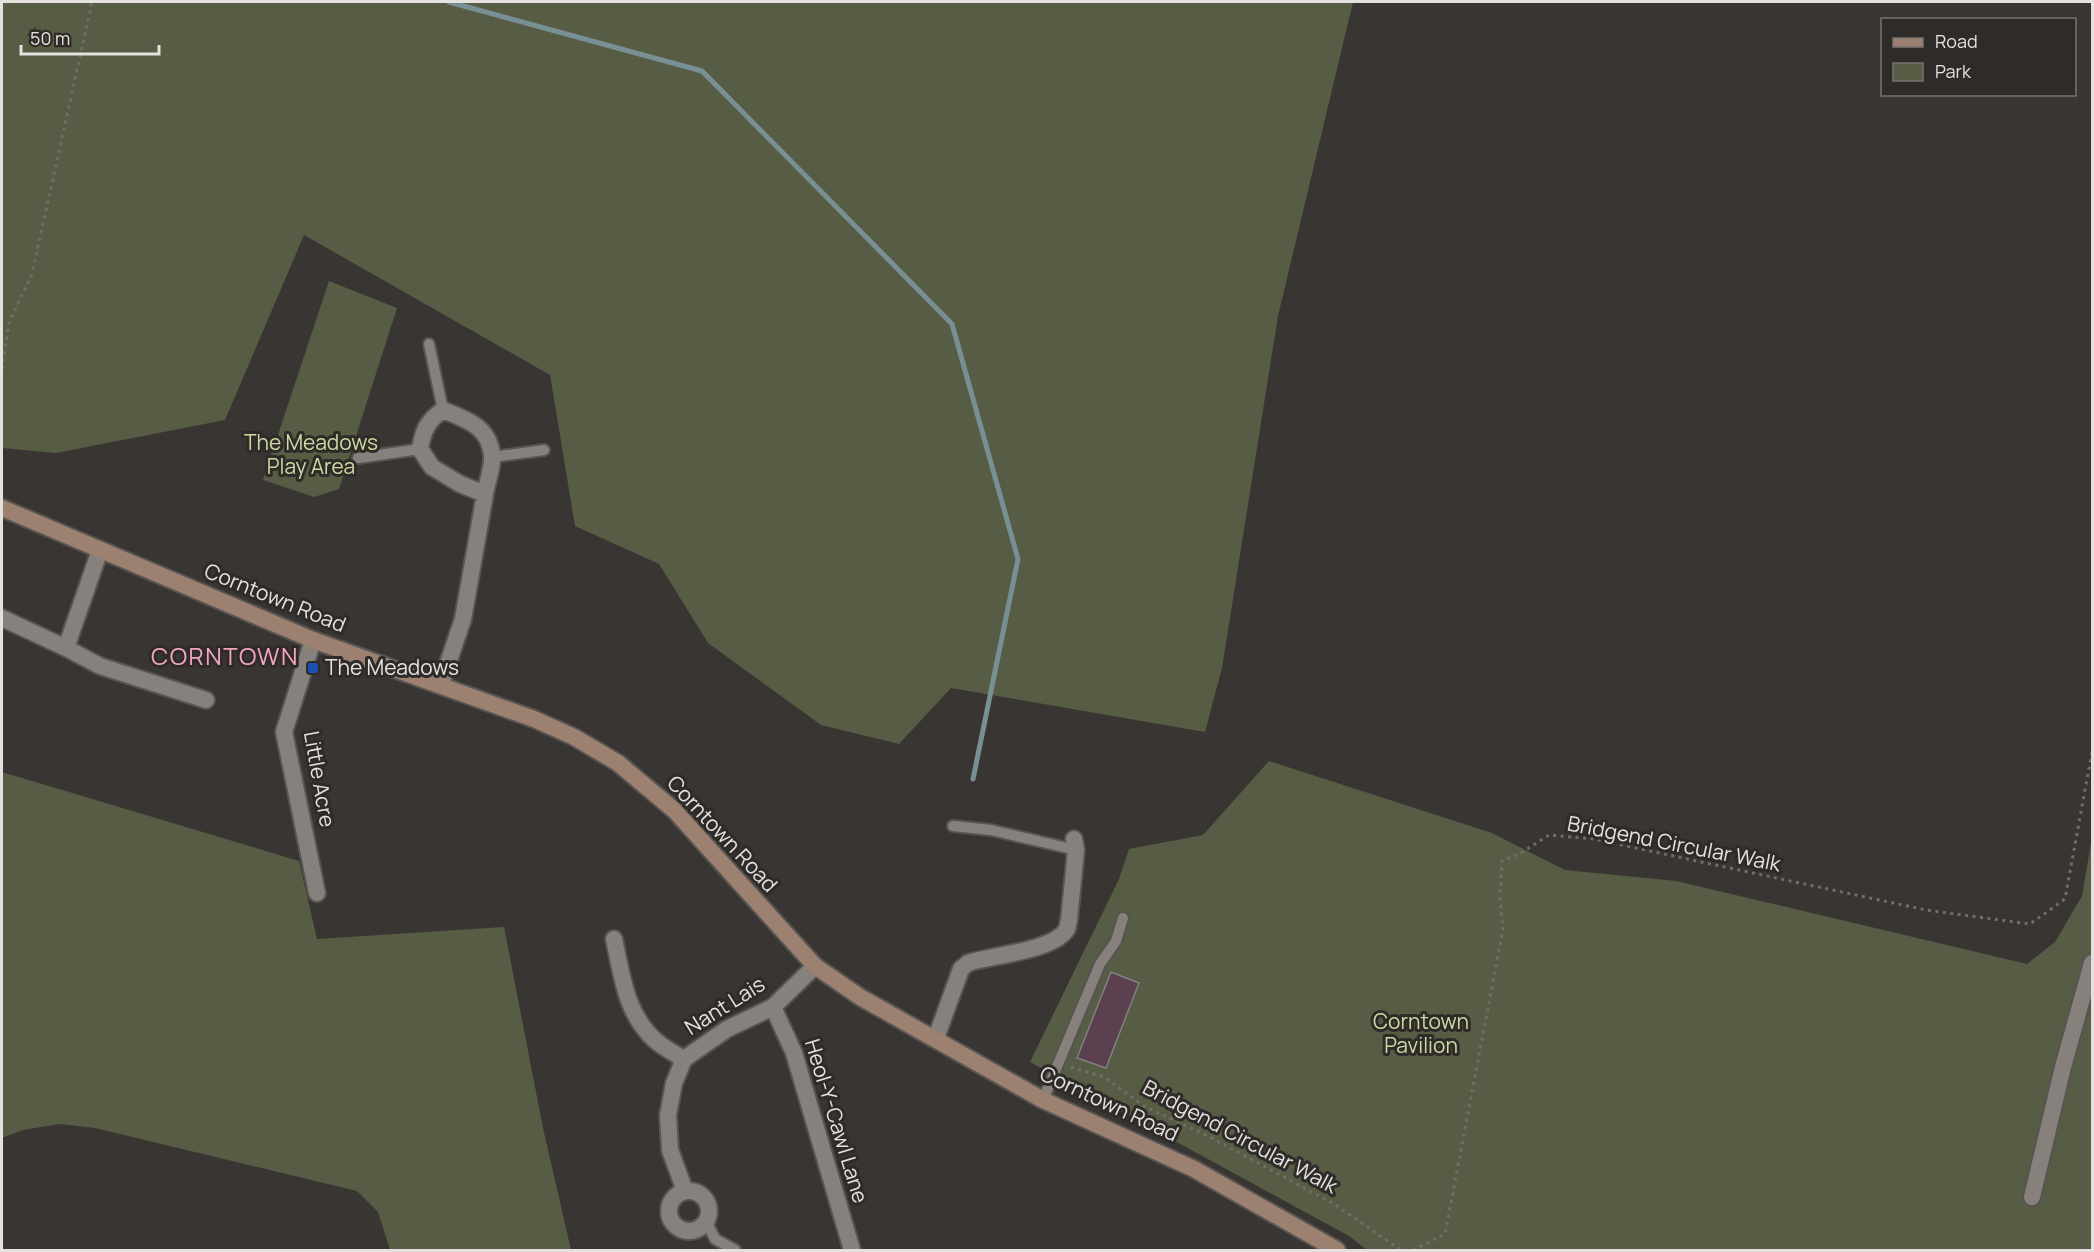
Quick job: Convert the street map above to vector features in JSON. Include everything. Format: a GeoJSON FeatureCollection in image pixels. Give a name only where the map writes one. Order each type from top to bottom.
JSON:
{"type":"FeatureCollection","features":[{"type":"Feature","properties":{"kind":"main road","name":"Corntown Road"},"geometry":{"type":"LineString","coordinates":[[2,508],[313,640],[441,684],[574,737],[618,763],[674,810],[815,966],[860,997],[1043,1100],[1194,1169],[1337,1251]]}},
{"type":"Feature","properties":{"kind":"street"},"geometry":{"type":"LineString","coordinates":[[441,684],[463,619],[493,457],[487,437],[471,421],[443,410],[431,418],[423,431],[420,449],[432,467],[460,484],[485,494]]}},
{"type":"Feature","properties":{"kind":"street"},"geometry":{"type":"LineString","coordinates":[[66,648],[100,550]]}},
{"type":"Feature","properties":{"kind":"street"},"geometry":{"type":"LineString","coordinates":[[2,618],[100,666],[206,700]]}},
{"type":"Feature","properties":{"kind":"street","name":"Little Acre"},"geometry":{"type":"LineString","coordinates":[[313,640],[284,732],[317,893]]}},
{"type":"Feature","properties":{"kind":"street"},"geometry":{"type":"LineString","coordinates":[[936,1038],[961,969],[968,963],[1036,947],[1055,939],[1066,930],[1075,845]]}},
{"type":"Feature","properties":{"kind":"street","name":"Nant Lais"},"geometry":{"type":"LineString","coordinates":[[615,939],[626,994],[637,1019],[656,1042],[684,1059]]}},
{"type":"Feature","properties":{"kind":"street"},"geometry":{"type":"LineString","coordinates":[[2032,1197],[2063,1067],[2092,963]]}},
{"type":"Feature","properties":{"kind":"street","name":"Nant Lais"},"geometry":{"type":"LineString","coordinates":[[685,1191],[670,1150],[668,1115],[674,1083],[684,1059],[727,1029],[773,1007],[815,966]]}},
{"type":"Feature","properties":{"kind":"street","name":"Heol-Y-Cawl Lane"},"geometry":{"type":"LineString","coordinates":[[773,1007],[794,1053],[852,1251]]}},
{"type":"Feature","properties":{"kind":"street"},"geometry":{"type":"LineString","coordinates":[[685,1191],[698,1193],[704,1198],[709,1211],[706,1221],[702,1227],[689,1231],[676,1227],[668,1214],[673,1198],[685,1191]]}},
{"type":"Feature","properties":{"kind":"lane"},"geometry":{"type":"LineString","coordinates":[[429,344],[443,410]]}},
{"type":"Feature","properties":{"kind":"lane"},"geometry":{"type":"LineString","coordinates":[[358,458],[420,449]]}},
{"type":"Feature","properties":{"kind":"lane"},"geometry":{"type":"LineString","coordinates":[[493,457],[544,450]]}},
{"type":"Feature","properties":{"kind":"lane"},"geometry":{"type":"LineString","coordinates":[[953,826],[992,830],[1075,845]]}},
{"type":"Feature","properties":{"kind":"lane"},"geometry":{"type":"LineString","coordinates":[[1043,1100],[1100,964],[1116,941],[1123,918]]}},
{"type":"Feature","properties":{"kind":"lane"},"geometry":{"type":"LineString","coordinates":[[706,1221],[715,1239],[735,1251]]}},
{"type":"Feature","properties":{"kind":"path"},"geometry":{"type":"LineString","coordinates":[[2,369],[9,323],[32,274],[92,2]]}},
{"type":"Feature","properties":{"kind":"path","name":"Bridgend Circular Walk"},"geometry":{"type":"LineString","coordinates":[[1413,1251],[1445,1234],[1503,929],[1500,896],[1502,861],[1521,853],[1549,836],[1594,839],[1926,910],[2030,924],[2065,898],[2092,752]]}},
{"type":"Feature","properties":{"kind":"path","name":"Bridgend Circular Walk"},"geometry":{"type":"LineString","coordinates":[[1059,1063],[1104,1077],[1144,1106],[1210,1137],[1334,1204],[1401,1251]]}},
{"type":"Feature","properties":{"kind":"green space"},"geometry":{"type":"Polygon","coordinates":[[[2,2],[1353,2],[1278,316],[1222,668],[1205,732],[951,688],[899,744],[821,725],[708,643],[659,564],[575,526],[550,375],[304,235],[225,420],[56,453],[2,448],[2,2]]]}},
{"type":"Feature","properties":{"kind":"green space","name":"The Meadows Play Area"},"geometry":{"type":"Polygon","coordinates":[[[329,281],[397,308],[339,489],[314,497],[263,480],[329,281]]]}},
{"type":"Feature","properties":{"kind":"green space","name":"Corntown Pavilion"},"geometry":{"type":"Polygon","coordinates":[[[1269,761],[1492,833],[1565,870],[1676,881],[2027,964],[2055,942],[2082,896],[2092,837],[2092,1250],[1367,1250],[1349,1236],[1030,1062],[1119,879],[1129,849],[1203,835],[1269,761]]]}},
{"type":"Feature","properties":{"kind":"green space"},"geometry":{"type":"Polygon","coordinates":[[[2,772],[299,861],[317,939],[504,927],[543,1128],[571,1250],[390,1250],[378,1212],[357,1191],[95,1128],[59,1124],[23,1130],[2,1138],[2,772]]]}},
{"type":"Feature","properties":{"kind":"building"},"geometry":{"type":"Polygon","coordinates":[[[1111,972],[1139,983],[1106,1068],[1077,1058],[1111,972]]]}},
{"type":"Feature","properties":{"kind":"waterway"},"geometry":{"type":"LineString","coordinates":[[449,2],[702,71],[952,324],[1018,559],[973,779]]}},
{"type":"Feature","properties":{"kind":"place","name":"The Meadows"},"geometry":{"type":"Point","coordinates":[313,668]}},
{"type":"Feature","properties":{"kind":"district","name":"CORNTOWN"},"geometry":{"type":"Point","coordinates":[225,657]}}]}
